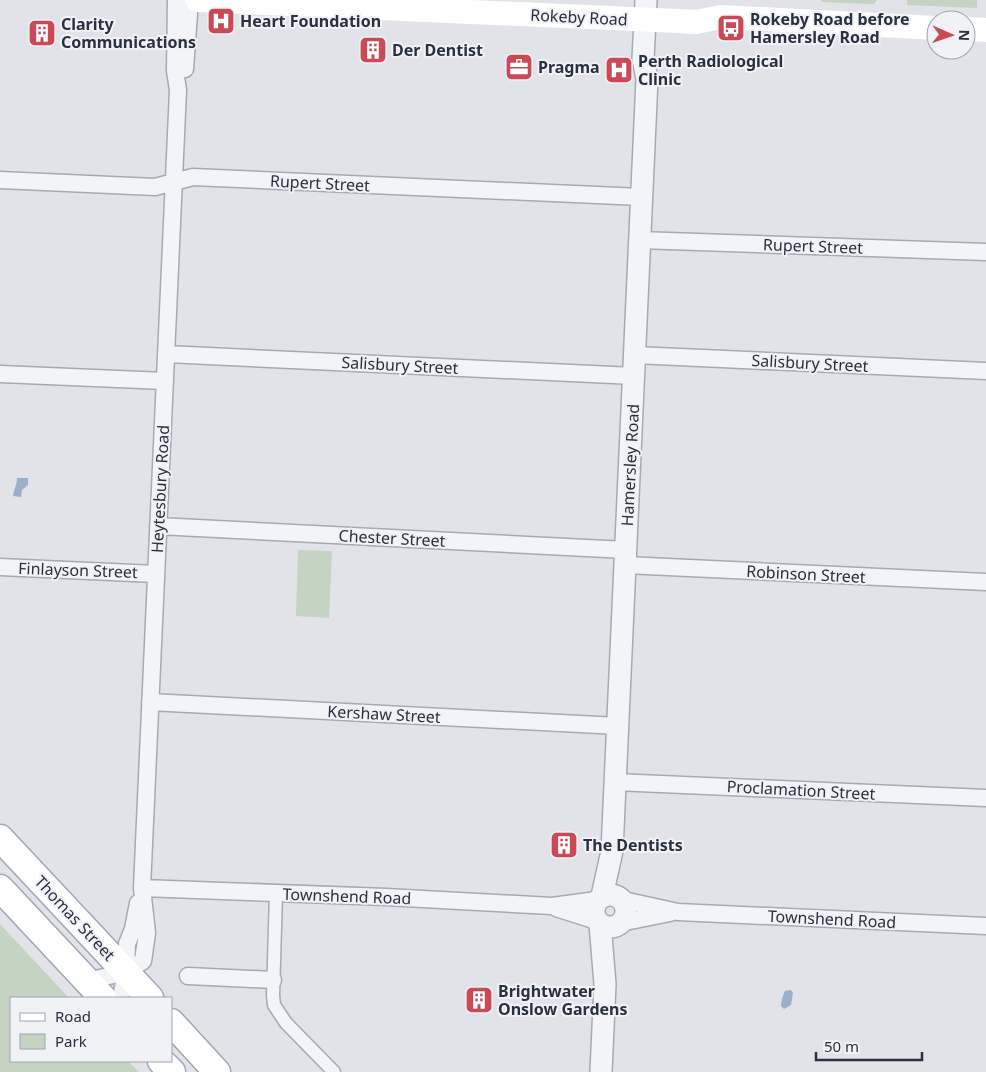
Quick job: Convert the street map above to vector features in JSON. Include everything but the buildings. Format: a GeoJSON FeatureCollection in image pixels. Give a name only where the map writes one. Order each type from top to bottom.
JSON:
{"type":"FeatureCollection","features":[{"type":"Feature","properties":{"kind":"main road","name":"Rokeby Road"},"geometry":{"type":"LineString","coordinates":[[197,0],[650,9]]}},
{"type":"Feature","properties":{"kind":"main road","name":"Rokeby Road"},"geometry":{"type":"LineString","coordinates":[[462,0],[650,9],[696,22],[721,17],[926,27]]}},
{"type":"Feature","properties":{"kind":"main road","name":"Thomas Street"},"geometry":{"type":"LineString","coordinates":[[0,838],[149,997]]}},
{"type":"Feature","properties":{"kind":"main road"},"geometry":{"type":"LineString","coordinates":[[0,888],[95,990]]}},
{"type":"Feature","properties":{"kind":"main road"},"geometry":{"type":"LineString","coordinates":[[172,1023],[217,1072]]}},
{"type":"Feature","properties":{"kind":"main road"},"geometry":{"type":"LineString","coordinates":[[162,1062],[172,1072]]}},
{"type":"Feature","properties":{"kind":"street","name":"Heytesbury Road"},"geometry":{"type":"LineString","coordinates":[[121,997],[126,972],[127,944],[133,929],[142,888],[178,90],[175,71],[176,0]]}},
{"type":"Feature","properties":{"kind":"street","name":"Heytesbury Road"},"geometry":{"type":"LineString","coordinates":[[178,90],[185,70],[190,0]]}},
{"type":"Feature","properties":{"kind":"street","name":"Hamersley Road"},"geometry":{"type":"LineString","coordinates":[[611,899],[647,79],[653,59],[650,9]]}},
{"type":"Feature","properties":{"kind":"street","name":"Rupert Street"},"geometry":{"type":"LineString","coordinates":[[0,180],[155,187],[193,177],[642,197]]}},
{"type":"Feature","properties":{"kind":"street","name":"Rupert Street"},"geometry":{"type":"LineString","coordinates":[[639,240],[986,252]]}},
{"type":"Feature","properties":{"kind":"street","name":"Salisbury Street"},"geometry":{"type":"LineString","coordinates":[[166,354],[634,366],[986,370]]}},
{"type":"Feature","properties":{"kind":"street"},"geometry":{"type":"LineString","coordinates":[[0,374],[165,381]]}},
{"type":"Feature","properties":{"kind":"street","name":"Chester Street"},"geometry":{"type":"LineString","coordinates":[[158,526],[626,558]]}},
{"type":"Feature","properties":{"kind":"street","name":"Robinson Street"},"geometry":{"type":"LineString","coordinates":[[626,558],[986,582]]}},
{"type":"Feature","properties":{"kind":"street","name":"Finlayson Street"},"geometry":{"type":"LineString","coordinates":[[0,567],[156,574]]}},
{"type":"Feature","properties":{"kind":"street","name":"Kershaw Street"},"geometry":{"type":"LineString","coordinates":[[150,702],[618,726]]}},
{"type":"Feature","properties":{"kind":"street","name":"Proclamation Street"},"geometry":{"type":"LineString","coordinates":[[615,782],[986,798]]}},
{"type":"Feature","properties":{"kind":"street","name":"Townshend Road"},"geometry":{"type":"LineString","coordinates":[[142,888],[552,906],[611,899],[678,912],[986,926]]}},
{"type":"Feature","properties":{"kind":"street"},"geometry":{"type":"LineString","coordinates":[[276,893],[274,1005],[286,1023],[334,1072]]}},
{"type":"Feature","properties":{"kind":"street"},"geometry":{"type":"LineString","coordinates":[[611,899],[625,905],[626,915],[608,924],[593,911],[611,899]]}},
{"type":"Feature","properties":{"kind":"street","name":"Townshend Road"},"geometry":{"type":"LineString","coordinates":[[552,906],[608,924],[678,912]]}},
{"type":"Feature","properties":{"kind":"street"},"geometry":{"type":"LineString","coordinates":[[601,1072],[608,924]]}},
{"type":"Feature","properties":{"kind":"street"},"geometry":{"type":"LineString","coordinates":[[95,990],[126,972]]}},
{"type":"Feature","properties":{"kind":"street"},"geometry":{"type":"LineString","coordinates":[[188,976],[273,980]]}},
{"type":"Feature","properties":{"kind":"green space"},"geometry":{"type":"Polygon","coordinates":[[[821,0],[877,0],[874,4],[871,4],[821,2],[821,0]]]}},
{"type":"Feature","properties":{"kind":"green space"},"geometry":{"type":"Polygon","coordinates":[[[907,0],[977,0],[977,8],[907,5],[907,0]]]}},
{"type":"Feature","properties":{"kind":"green space"},"geometry":{"type":"Polygon","coordinates":[[[298,550],[332,551],[329,618],[296,616],[298,550]]]}},
{"type":"Feature","properties":{"kind":"green space"},"geometry":{"type":"Polygon","coordinates":[[[0,924],[68,997],[10,997],[10,1062],[129,1062],[139,1072],[0,1072],[0,924]]]}},
{"type":"Feature","properties":{"kind":"water"},"geometry":{"type":"Polygon","coordinates":[[[17,478],[28,478],[28,485],[22,490],[21,497],[13,496],[17,478]]]}},
{"type":"Feature","properties":{"kind":"water"},"geometry":{"type":"Polygon","coordinates":[[[791,990],[793,993],[791,1005],[784,1009],[781,1006],[785,991],[791,990]]]}},
{"type":"Feature","properties":{"kind":"place","name":"Heart Foundation"},"geometry":{"type":"Point","coordinates":[221,21]}},
{"type":"Feature","properties":{"kind":"place","name":"Rokeby Road before Hamersley Road"},"geometry":{"type":"Point","coordinates":[731,28]}},
{"type":"Feature","properties":{"kind":"place","name":"Clarity Communications"},"geometry":{"type":"Point","coordinates":[42,33]}},
{"type":"Feature","properties":{"kind":"place","name":"Der Dentist"},"geometry":{"type":"Point","coordinates":[373,50]}},
{"type":"Feature","properties":{"kind":"place","name":"Pragma"},"geometry":{"type":"Point","coordinates":[519,67]}},
{"type":"Feature","properties":{"kind":"place","name":"Perth Radiological Clinic"},"geometry":{"type":"Point","coordinates":[619,70]}},
{"type":"Feature","properties":{"kind":"place","name":"The Dentists"},"geometry":{"type":"Point","coordinates":[564,845]}},
{"type":"Feature","properties":{"kind":"place","name":"Brightwater Onslow Gardens"},"geometry":{"type":"Point","coordinates":[479,1000]}}]}
